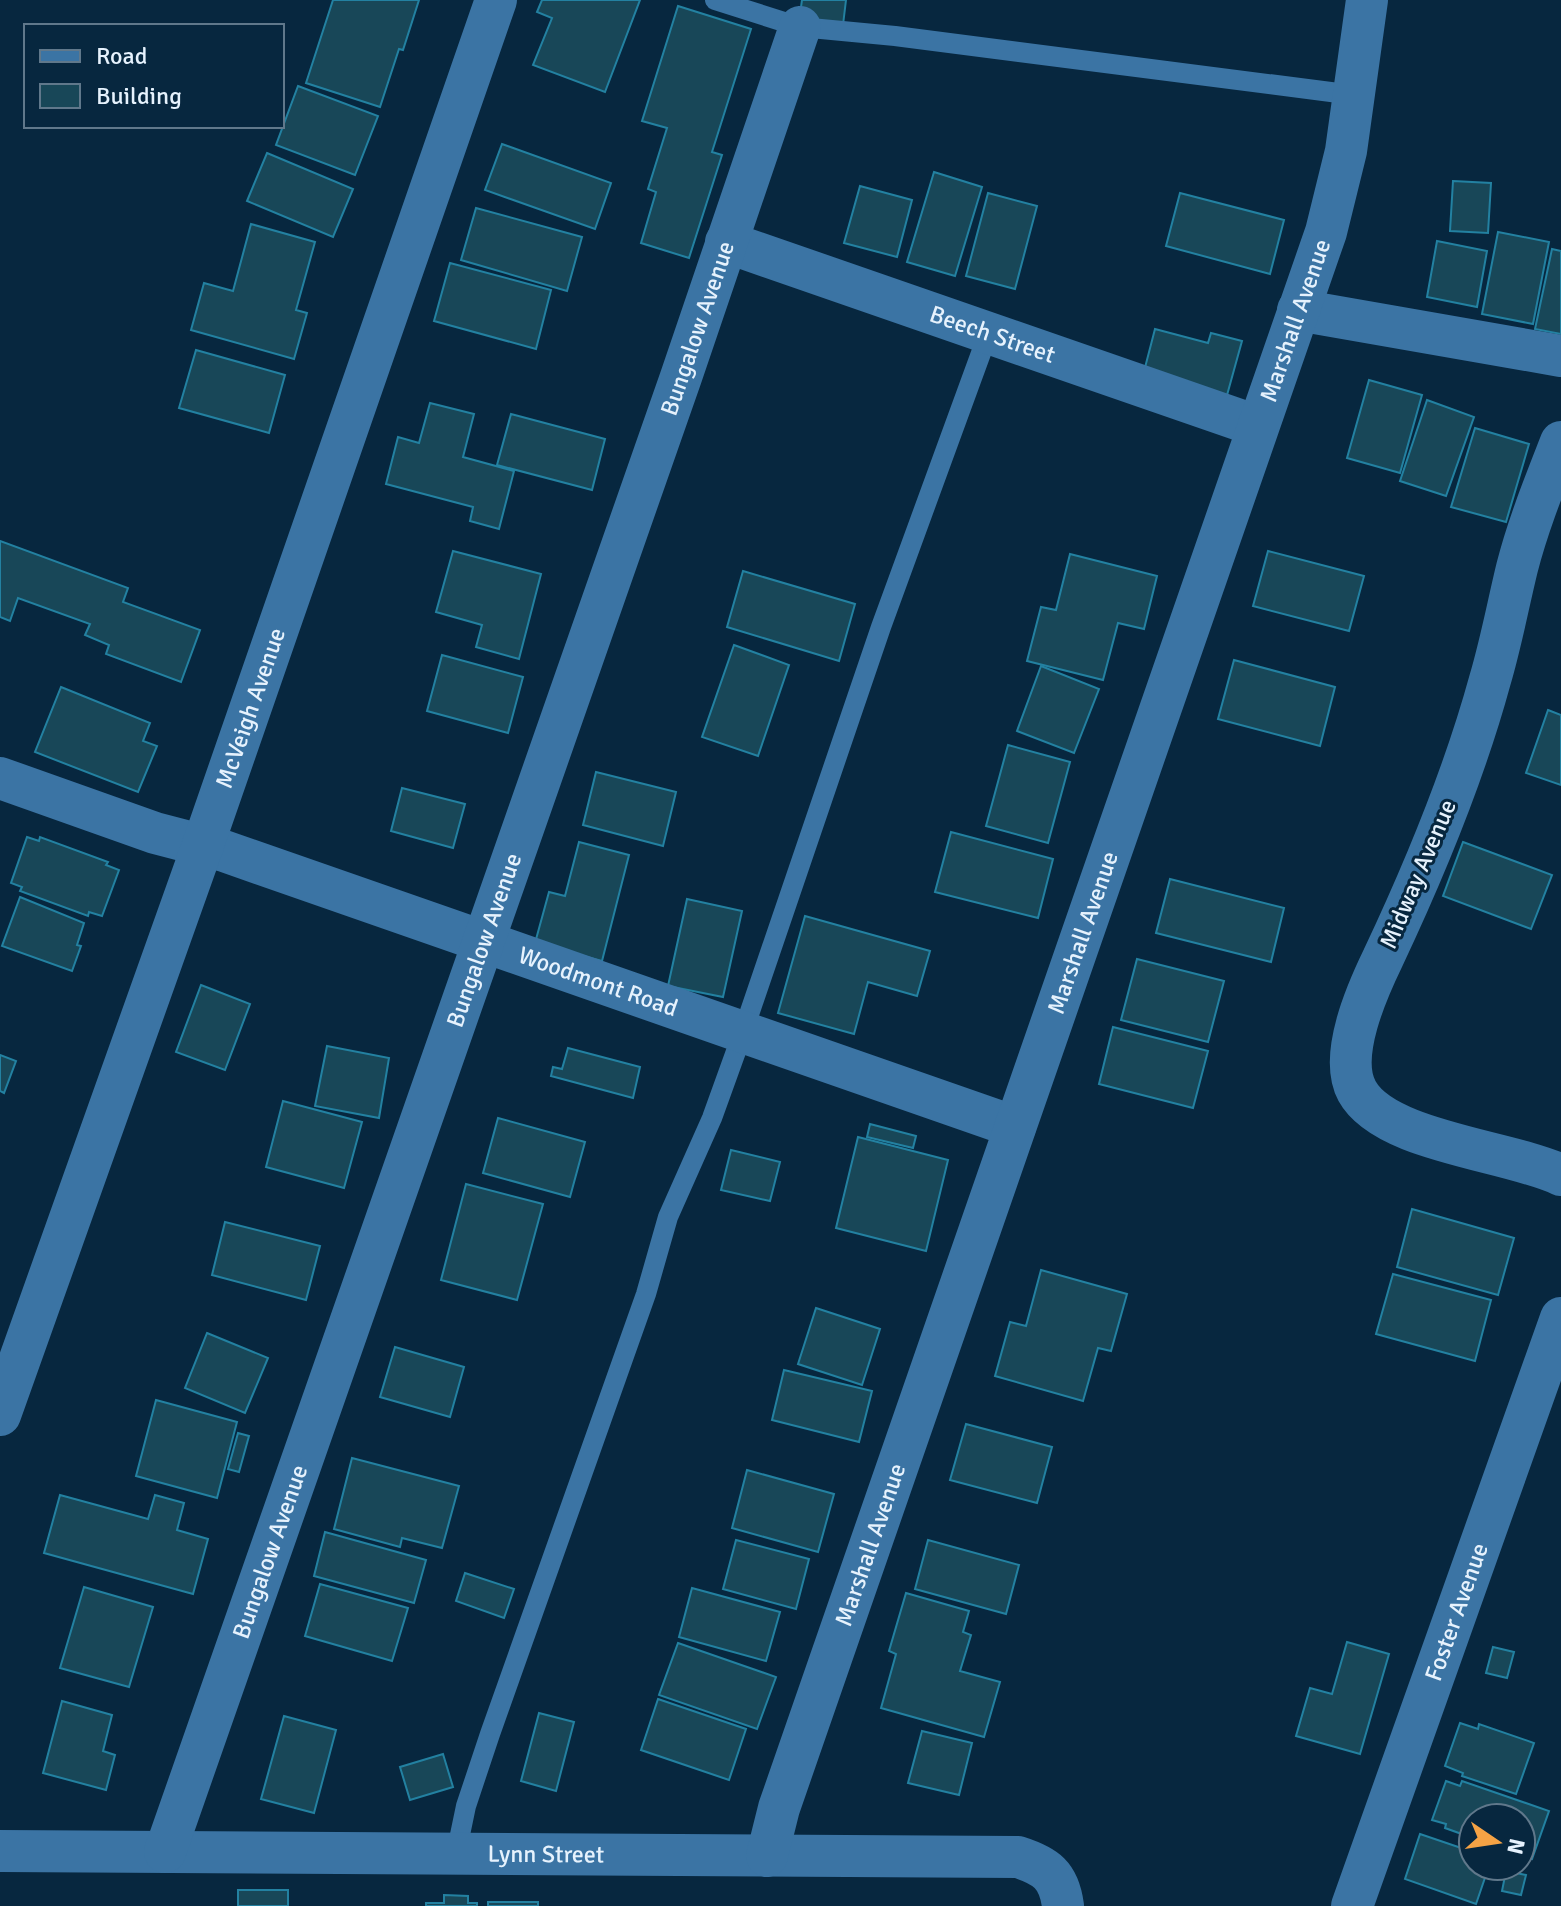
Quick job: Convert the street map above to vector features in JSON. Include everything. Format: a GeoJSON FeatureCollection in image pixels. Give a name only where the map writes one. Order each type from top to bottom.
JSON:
{"type":"FeatureCollection","features":[{"type":"Feature","properties":{"kind":"street","name":"McVeigh Avenue"},"geometry":{"type":"LineString","coordinates":[[0,1415],[203,845],[496,0]]}},
{"type":"Feature","properties":{"kind":"street","name":"Marshall Avenue"},"geometry":{"type":"LineString","coordinates":[[767,1856],[779,1808],[1338,192],[1367,0]]}},
{"type":"Feature","properties":{"kind":"street","name":"Bungalow Avenue"},"geometry":{"type":"LineString","coordinates":[[165,1852],[800,27]]}},
{"type":"Feature","properties":{"kind":"street","name":"Beech Street"},"geometry":{"type":"LineString","coordinates":[[726,242],[1257,426]]}},
{"type":"Feature","properties":{"kind":"street"},"geometry":{"type":"LineString","coordinates":[[1298,310],[1561,356]]}},
{"type":"Feature","properties":{"kind":"street","name":"Midway Avenue"},"geometry":{"type":"LineString","coordinates":[[1561,442],[1533,514],[1517,567],[1490,681],[1471,742],[1420,876],[1372,981],[1352,1047],[1350,1068],[1357,1091],[1391,1123],[1561,1175]]}},
{"type":"Feature","properties":{"kind":"street","name":"Woodmont Road"},"geometry":{"type":"LineString","coordinates":[[0,778],[155,833],[203,845],[484,941],[1015,1127]]}},
{"type":"Feature","properties":{"kind":"street","name":"Foster Avenue"},"geometry":{"type":"LineString","coordinates":[[1352,1906],[1561,1318]]}},
{"type":"Feature","properties":{"kind":"street","name":"Lynn Street"},"geometry":{"type":"LineString","coordinates":[[0,1851],[1018,1857],[1041,1864],[1057,1880],[1063,1906]]}},
{"type":"Feature","properties":{"kind":"lane"},"geometry":{"type":"LineString","coordinates":[[715,0],[800,27],[895,36],[1354,95]]}},
{"type":"Feature","properties":{"kind":"lane"},"geometry":{"type":"LineString","coordinates":[[456,1854],[466,1806],[646,1294],[668,1217],[712,1118],[881,627],[988,334]]}},
{"type":"Feature","properties":{"kind":"building"},"geometry":{"type":"Polygon","coordinates":[[[333,0],[419,0],[380,107],[306,83],[333,0]]]}},
{"type":"Feature","properties":{"kind":"building"},"geometry":{"type":"Polygon","coordinates":[[[542,0],[640,0],[605,92],[533,65],[552,18],[537,12],[542,0]]]}},
{"type":"Feature","properties":{"kind":"building"},"geometry":{"type":"Polygon","coordinates":[[[802,0],[846,0],[843,25],[799,21],[802,0]]]}},
{"type":"Feature","properties":{"kind":"building"},"geometry":{"type":"Polygon","coordinates":[[[678,6],[751,29],[712,152],[722,155],[689,258],[641,243],[656,192],[648,189],[667,128],[642,121],[678,6]]]}},
{"type":"Feature","properties":{"kind":"building"},"geometry":{"type":"Polygon","coordinates":[[[298,86],[378,116],[355,175],[276,145],[298,86]]]}},
{"type":"Feature","properties":{"kind":"building"},"geometry":{"type":"Polygon","coordinates":[[[502,144],[611,183],[595,229],[485,190],[502,144]]]}},
{"type":"Feature","properties":{"kind":"building"},"geometry":{"type":"Polygon","coordinates":[[[267,153],[353,189],[333,237],[247,201],[267,153]]]}},
{"type":"Feature","properties":{"kind":"building"},"geometry":{"type":"Polygon","coordinates":[[[934,172],[982,187],[955,276],[907,262],[934,172]]]}},
{"type":"Feature","properties":{"kind":"building"},"geometry":{"type":"Polygon","coordinates":[[[1453,181],[1491,183],[1488,233],[1450,231],[1453,181]]]}},
{"type":"Feature","properties":{"kind":"building"},"geometry":{"type":"Polygon","coordinates":[[[860,186],[912,200],[897,257],[844,243],[860,186]]]}},
{"type":"Feature","properties":{"kind":"building"},"geometry":{"type":"Polygon","coordinates":[[[988,193],[1037,206],[1015,289],[966,276],[988,193]]]}},
{"type":"Feature","properties":{"kind":"building"},"geometry":{"type":"Polygon","coordinates":[[[1180,193],[1284,220],[1270,274],[1166,246],[1180,193]]]}},
{"type":"Feature","properties":{"kind":"building"},"geometry":{"type":"Polygon","coordinates":[[[476,208],[582,237],[567,291],[461,260],[476,208]]]}},
{"type":"Feature","properties":{"kind":"building"},"geometry":{"type":"Polygon","coordinates":[[[251,224],[315,242],[296,310],[307,313],[294,359],[191,330],[204,283],[233,291],[251,224]]]}},
{"type":"Feature","properties":{"kind":"building"},"geometry":{"type":"Polygon","coordinates":[[[1498,232],[1549,242],[1533,324],[1482,314],[1498,232]]]}},
{"type":"Feature","properties":{"kind":"building"},"geometry":{"type":"Polygon","coordinates":[[[1437,241],[1487,251],[1477,307],[1427,297],[1437,241]]]}},
{"type":"Feature","properties":{"kind":"building"},"geometry":{"type":"Polygon","coordinates":[[[1552,249],[1561,251],[1561,334],[1535,329],[1552,249]]]}},
{"type":"Feature","properties":{"kind":"building"},"geometry":{"type":"Polygon","coordinates":[[[450,263],[551,290],[536,349],[434,321],[450,263]]]}},
{"type":"Feature","properties":{"kind":"building"},"geometry":{"type":"Polygon","coordinates":[[[1155,329],[1208,343],[1211,333],[1242,341],[1224,406],[1141,383],[1155,329]]]}},
{"type":"Feature","properties":{"kind":"building"},"geometry":{"type":"Polygon","coordinates":[[[196,350],[285,375],[269,433],[179,408],[196,350]]]}},
{"type":"Feature","properties":{"kind":"building"},"geometry":{"type":"Polygon","coordinates":[[[1369,380],[1422,395],[1400,473],[1347,458],[1369,380]]]}},
{"type":"Feature","properties":{"kind":"building"},"geometry":{"type":"Polygon","coordinates":[[[1427,400],[1474,417],[1446,496],[1400,481],[1427,400]]]}},
{"type":"Feature","properties":{"kind":"building"},"geometry":{"type":"Polygon","coordinates":[[[430,403],[474,414],[463,457],[514,471],[499,529],[470,521],[473,507],[386,484],[398,437],[419,443],[430,403]]]}},
{"type":"Feature","properties":{"kind":"building"},"geometry":{"type":"Polygon","coordinates":[[[511,414],[605,439],[592,490],[497,465],[511,414]]]}},
{"type":"Feature","properties":{"kind":"building"},"geometry":{"type":"Polygon","coordinates":[[[1475,428],[1529,444],[1506,522],[1451,507],[1475,428]]]}},
{"type":"Feature","properties":{"kind":"building"},"geometry":{"type":"Polygon","coordinates":[[[0,541],[128,588],[123,602],[200,630],[181,682],[106,654],[109,645],[85,635],[90,624],[18,598],[10,621],[0,617],[0,541]]]}},
{"type":"Feature","properties":{"kind":"building"},"geometry":{"type":"Polygon","coordinates":[[[453,551],[541,574],[519,659],[476,647],[482,625],[436,612],[453,551]]]}},
{"type":"Feature","properties":{"kind":"building"},"geometry":{"type":"Polygon","coordinates":[[[1268,551],[1364,576],[1349,631],[1253,606],[1268,551]]]}},
{"type":"Feature","properties":{"kind":"building"},"geometry":{"type":"Polygon","coordinates":[[[1070,554],[1157,576],[1144,629],[1118,623],[1103,680],[1027,661],[1041,607],[1056,610],[1070,554]]]}},
{"type":"Feature","properties":{"kind":"building"},"geometry":{"type":"Polygon","coordinates":[[[743,571],[855,604],[839,661],[727,627],[743,571]]]}},
{"type":"Feature","properties":{"kind":"building"},"geometry":{"type":"Polygon","coordinates":[[[734,645],[789,665],[758,756],[702,737],[734,645]]]}},
{"type":"Feature","properties":{"kind":"building"},"geometry":{"type":"Polygon","coordinates":[[[442,655],[523,677],[508,733],[427,711],[442,655]]]}},
{"type":"Feature","properties":{"kind":"building"},"geometry":{"type":"Polygon","coordinates":[[[1234,660],[1335,687],[1320,746],[1218,719],[1234,660]]]}},
{"type":"Feature","properties":{"kind":"building"},"geometry":{"type":"Polygon","coordinates":[[[1041,666],[1099,689],[1074,753],[1017,731],[1041,666]]]}},
{"type":"Feature","properties":{"kind":"building"},"geometry":{"type":"Polygon","coordinates":[[[61,687],[150,723],[143,741],[157,746],[138,792],[35,752],[61,687]]]}},
{"type":"Feature","properties":{"kind":"building"},"geometry":{"type":"Polygon","coordinates":[[[1548,710],[1561,715],[1561,785],[1526,773],[1548,710]]]}},
{"type":"Feature","properties":{"kind":"building"},"geometry":{"type":"Polygon","coordinates":[[[1008,745],[1070,762],[1048,843],[986,826],[1008,745]]]}},
{"type":"Feature","properties":{"kind":"building"},"geometry":{"type":"Polygon","coordinates":[[[596,772],[676,792],[663,846],[583,825],[596,772]]]}},
{"type":"Feature","properties":{"kind":"building"},"geometry":{"type":"Polygon","coordinates":[[[402,788],[465,804],[453,848],[391,831],[402,788]]]}},
{"type":"Feature","properties":{"kind":"building"},"geometry":{"type":"Polygon","coordinates":[[[951,832],[1053,859],[1038,918],[935,892],[951,832]]]}},
{"type":"Feature","properties":{"kind":"building"},"geometry":{"type":"Polygon","coordinates":[[[27,837],[39,841],[40,837],[108,862],[106,865],[119,870],[102,916],[89,912],[88,916],[20,891],[22,887],[11,883],[27,837]]]}},
{"type":"Feature","properties":{"kind":"building"},"geometry":{"type":"Polygon","coordinates":[[[579,842],[629,855],[602,961],[535,943],[549,892],[565,896],[579,842]]]}},
{"type":"Feature","properties":{"kind":"building"},"geometry":{"type":"Polygon","coordinates":[[[1463,842],[1552,875],[1531,929],[1443,896],[1463,842]]]}},
{"type":"Feature","properties":{"kind":"building"},"geometry":{"type":"Polygon","coordinates":[[[1170,879],[1284,908],[1271,962],[1156,933],[1170,879]]]}},
{"type":"Feature","properties":{"kind":"building"},"geometry":{"type":"Polygon","coordinates":[[[20,897],[84,923],[77,945],[81,946],[72,971],[2,946],[20,897]]]}},
{"type":"Feature","properties":{"kind":"building"},"geometry":{"type":"Polygon","coordinates":[[[687,899],[742,911],[723,997],[668,986],[687,899]]]}},
{"type":"Feature","properties":{"kind":"building"},"geometry":{"type":"Polygon","coordinates":[[[805,916],[930,951],[917,996],[868,982],[854,1034],[778,1013],[805,916]]]}},
{"type":"Feature","properties":{"kind":"building"},"geometry":{"type":"Polygon","coordinates":[[[1137,959],[1224,981],[1208,1042],[1121,1020],[1137,959]]]}},
{"type":"Feature","properties":{"kind":"building"},"geometry":{"type":"Polygon","coordinates":[[[201,985],[250,1004],[225,1070],[176,1052],[201,985]]]}},
{"type":"Feature","properties":{"kind":"building"},"geometry":{"type":"Polygon","coordinates":[[[1113,1027],[1208,1051],[1193,1108],[1099,1084],[1113,1027]]]}},
{"type":"Feature","properties":{"kind":"building"},"geometry":{"type":"Polygon","coordinates":[[[327,1046],[389,1058],[379,1118],[315,1106],[327,1046]]]}},
{"type":"Feature","properties":{"kind":"building"},"geometry":{"type":"Polygon","coordinates":[[[568,1048],[640,1067],[633,1098],[551,1076],[553,1067],[562,1069],[568,1048]]]}},
{"type":"Feature","properties":{"kind":"building"},"geometry":{"type":"Polygon","coordinates":[[[0,1055],[16,1061],[4,1093],[0,1091],[0,1055]]]}},
{"type":"Feature","properties":{"kind":"building"},"geometry":{"type":"Polygon","coordinates":[[[283,1101],[362,1122],[344,1188],[266,1167],[283,1101]]]}},
{"type":"Feature","properties":{"kind":"building"},"geometry":{"type":"Polygon","coordinates":[[[498,1118],[585,1142],[570,1197],[483,1173],[498,1118]]]}},
{"type":"Feature","properties":{"kind":"building"},"geometry":{"type":"Polygon","coordinates":[[[870,1124],[916,1136],[913,1148],[867,1137],[870,1124]]]}},
{"type":"Feature","properties":{"kind":"building"},"geometry":{"type":"Polygon","coordinates":[[[858,1137],[948,1160],[926,1251],[836,1228],[858,1137]]]}},
{"type":"Feature","properties":{"kind":"building"},"geometry":{"type":"Polygon","coordinates":[[[731,1150],[780,1162],[770,1201],[721,1190],[731,1150]]]}},
{"type":"Feature","properties":{"kind":"building"},"geometry":{"type":"Polygon","coordinates":[[[466,1184],[543,1204],[517,1300],[441,1280],[466,1184]]]}},
{"type":"Feature","properties":{"kind":"building"},"geometry":{"type":"Polygon","coordinates":[[[1412,1209],[1514,1238],[1498,1295],[1397,1267],[1412,1209]]]}},
{"type":"Feature","properties":{"kind":"building"},"geometry":{"type":"Polygon","coordinates":[[[225,1222],[320,1246],[306,1300],[212,1275],[225,1222]]]}},
{"type":"Feature","properties":{"kind":"building"},"geometry":{"type":"Polygon","coordinates":[[[1041,1270],[1127,1294],[1111,1351],[1098,1348],[1083,1401],[995,1376],[1010,1322],[1026,1326],[1041,1270]]]}},
{"type":"Feature","properties":{"kind":"building"},"geometry":{"type":"Polygon","coordinates":[[[1393,1274],[1491,1300],[1475,1361],[1376,1334],[1393,1274]]]}},
{"type":"Feature","properties":{"kind":"building"},"geometry":{"type":"Polygon","coordinates":[[[816,1308],[880,1329],[862,1385],[798,1364],[816,1308]]]}},
{"type":"Feature","properties":{"kind":"building"},"geometry":{"type":"Polygon","coordinates":[[[207,1333],[268,1358],[245,1413],[185,1388],[207,1333]]]}},
{"type":"Feature","properties":{"kind":"building"},"geometry":{"type":"Polygon","coordinates":[[[395,1347],[464,1367],[450,1417],[380,1397],[395,1347]]]}},
{"type":"Feature","properties":{"kind":"building"},"geometry":{"type":"Polygon","coordinates":[[[784,1370],[872,1391],[859,1442],[772,1420],[784,1370]]]}},
{"type":"Feature","properties":{"kind":"building"},"geometry":{"type":"Polygon","coordinates":[[[156,1400],[237,1422],[217,1498],[136,1476],[156,1400]]]}},
{"type":"Feature","properties":{"kind":"building"},"geometry":{"type":"Polygon","coordinates":[[[966,1424],[1052,1447],[1037,1503],[950,1480],[966,1424]]]}},
{"type":"Feature","properties":{"kind":"building"},"geometry":{"type":"Polygon","coordinates":[[[238,1433],[249,1436],[239,1472],[228,1469],[238,1433]]]}},
{"type":"Feature","properties":{"kind":"building"},"geometry":{"type":"Polygon","coordinates":[[[352,1458],[459,1486],[442,1548],[402,1538],[400,1547],[334,1529],[352,1458]]]}},
{"type":"Feature","properties":{"kind":"building"},"geometry":{"type":"Polygon","coordinates":[[[747,1470],[834,1494],[818,1552],[732,1528],[747,1470]]]}},
{"type":"Feature","properties":{"kind":"building"},"geometry":{"type":"Polygon","coordinates":[[[60,1495],[148,1519],[155,1495],[184,1503],[177,1530],[208,1539],[193,1594],[44,1553],[60,1495]]]}},
{"type":"Feature","properties":{"kind":"building"},"geometry":{"type":"Polygon","coordinates":[[[325,1532],[426,1560],[414,1603],[314,1576],[325,1532]]]}},
{"type":"Feature","properties":{"kind":"building"},"geometry":{"type":"Polygon","coordinates":[[[736,1540],[809,1559],[796,1609],[723,1589],[736,1540]]]}},
{"type":"Feature","properties":{"kind":"building"},"geometry":{"type":"Polygon","coordinates":[[[928,1540],[1019,1565],[1006,1614],[915,1589],[928,1540]]]}},
{"type":"Feature","properties":{"kind":"building"},"geometry":{"type":"Polygon","coordinates":[[[465,1573],[514,1589],[504,1618],[456,1601],[465,1573]]]}},
{"type":"Feature","properties":{"kind":"building"},"geometry":{"type":"Polygon","coordinates":[[[320,1584],[408,1608],[392,1661],[305,1636],[320,1584]]]}},
{"type":"Feature","properties":{"kind":"building"},"geometry":{"type":"Polygon","coordinates":[[[84,1587],[153,1607],[129,1687],[60,1668],[84,1587]]]}},
{"type":"Feature","properties":{"kind":"building"},"geometry":{"type":"Polygon","coordinates":[[[692,1588],[780,1612],[766,1661],[679,1637],[692,1588]]]}},
{"type":"Feature","properties":{"kind":"building"},"geometry":{"type":"Polygon","coordinates":[[[906,1593],[969,1611],[963,1632],[971,1635],[960,1671],[1000,1682],[984,1737],[881,1708],[896,1654],[889,1651],[906,1593]]]}},
{"type":"Feature","properties":{"kind":"building"},"geometry":{"type":"Polygon","coordinates":[[[1347,1642],[1389,1654],[1360,1754],[1296,1736],[1310,1688],[1332,1694],[1347,1642]]]}},
{"type":"Feature","properties":{"kind":"building"},"geometry":{"type":"Polygon","coordinates":[[[678,1643],[776,1677],[757,1729],[659,1695],[678,1643]]]}},
{"type":"Feature","properties":{"kind":"building"},"geometry":{"type":"Polygon","coordinates":[[[1493,1647],[1514,1652],[1507,1678],[1486,1673],[1493,1647]]]}},
{"type":"Feature","properties":{"kind":"building"},"geometry":{"type":"Polygon","coordinates":[[[658,1699],[746,1729],[729,1780],[641,1750],[658,1699]]]}},
{"type":"Feature","properties":{"kind":"building"},"geometry":{"type":"Polygon","coordinates":[[[62,1701],[112,1715],[103,1751],[115,1755],[106,1790],[43,1773],[62,1701]]]}},
{"type":"Feature","properties":{"kind":"building"},"geometry":{"type":"Polygon","coordinates":[[[539,1713],[574,1722],[556,1791],[521,1781],[539,1713]]]}},
{"type":"Feature","properties":{"kind":"building"},"geometry":{"type":"Polygon","coordinates":[[[284,1716],[336,1730],[314,1813],[261,1799],[284,1716]]]}},
{"type":"Feature","properties":{"kind":"building"},"geometry":{"type":"Polygon","coordinates":[[[1460,1723],[1478,1729],[1479,1724],[1534,1743],[1516,1794],[1462,1776],[1463,1773],[1445,1766],[1460,1723]]]}},
{"type":"Feature","properties":{"kind":"building"},"geometry":{"type":"Polygon","coordinates":[[[922,1731],[972,1743],[959,1795],[908,1783],[922,1731]]]}},
{"type":"Feature","properties":{"kind":"building"},"geometry":{"type":"Polygon","coordinates":[[[443,1754],[453,1787],[410,1800],[400,1767],[443,1754]]]}},
{"type":"Feature","properties":{"kind":"building"},"geometry":{"type":"Polygon","coordinates":[[[1446,1781],[1460,1786],[1462,1781],[1523,1802],[1457,1802],[1457,1832],[1445,1828],[1446,1824],[1432,1820],[1446,1781]]]}},
{"type":"Feature","properties":{"kind":"building"},"geometry":{"type":"Polygon","coordinates":[[[1537,1807],[1549,1811],[1537,1845],[1537,1807]]]}},
{"type":"Feature","properties":{"kind":"building"},"geometry":{"type":"Polygon","coordinates":[[[1420,1834],[1457,1847],[1457,1882],[1484,1882],[1476,1904],[1405,1879],[1420,1834]]]}},
{"type":"Feature","properties":{"kind":"building"},"geometry":{"type":"Polygon","coordinates":[[[1504,1882],[1524,1882],[1521,1895],[1502,1891],[1504,1882]]]}},
{"type":"Feature","properties":{"kind":"building"},"geometry":{"type":"Polygon","coordinates":[[[238,1890],[288,1890],[288,1906],[238,1906],[238,1890]]]}},
{"type":"Feature","properties":{"kind":"building"},"geometry":{"type":"Polygon","coordinates":[[[444,1895],[468,1896],[468,1903],[477,1903],[477,1906],[426,1906],[426,1903],[444,1903],[444,1895]]]}},
{"type":"Feature","properties":{"kind":"building"},"geometry":{"type":"Polygon","coordinates":[[[488,1902],[538,1902],[538,1906],[488,1906],[488,1902]]]}}]}
